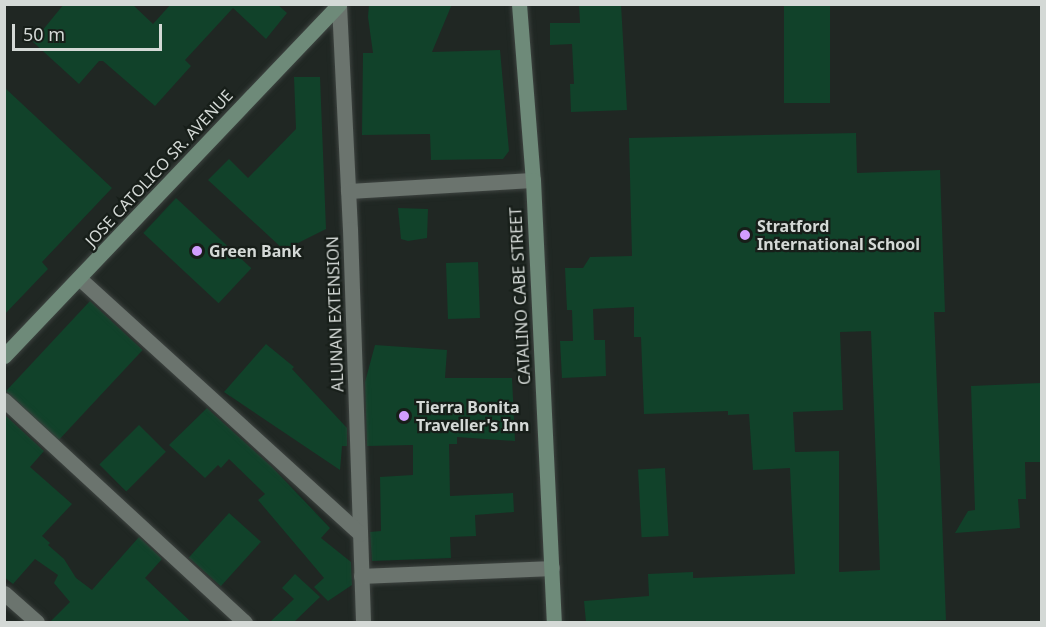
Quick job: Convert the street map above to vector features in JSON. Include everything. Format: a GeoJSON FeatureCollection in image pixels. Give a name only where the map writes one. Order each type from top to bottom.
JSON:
{"type":"FeatureCollection","features":[{"type":"Feature","properties":{"kind":"street","name":"CATALINO CABE STREET"},"geometry":{"type":"LineString","coordinates":[[519,4],[533,180],[554,622]]}},
{"type":"Feature","properties":{"kind":"street","name":"ALUNAN EXTENSION"},"geometry":{"type":"LineString","coordinates":[[339,5],[363,622]]}},
{"type":"Feature","properties":{"kind":"street","name":"JOSE CATOLICO SR. AVENUE"},"geometry":{"type":"LineString","coordinates":[[4,356],[339,5]]}},
{"type":"Feature","properties":{"kind":"street"},"geometry":{"type":"LineString","coordinates":[[348,191],[533,180]]}},
{"type":"Feature","properties":{"kind":"street"},"geometry":{"type":"LineString","coordinates":[[79,278],[360,534]]}},
{"type":"Feature","properties":{"kind":"street"},"geometry":{"type":"LineString","coordinates":[[4,400],[245,622]]}},
{"type":"Feature","properties":{"kind":"street"},"geometry":{"type":"LineString","coordinates":[[362,576],[552,568]]}},
{"type":"Feature","properties":{"kind":"street"},"geometry":{"type":"LineString","coordinates":[[4,593],[38,622]]}},
{"type":"Feature","properties":{"kind":"building"},"geometry":{"type":"Polygon","coordinates":[[[64,4],[132,4],[153,24],[171,4],[277,4],[287,13],[266,39],[233,8],[185,60],[191,66],[155,106],[103,61],[99,61],[79,84],[33,42],[64,4]]]}},
{"type":"Feature","properties":{"kind":"building"},"geometry":{"type":"Polygon","coordinates":[[[369,4],[452,4],[432,52],[500,50],[509,151],[503,159],[431,160],[430,134],[362,135],[363,53],[373,53],[368,17],[369,4]]]}},
{"type":"Feature","properties":{"kind":"building"},"geometry":{"type":"Polygon","coordinates":[[[579,4],[621,4],[627,110],[571,112],[570,84],[574,84],[572,44],[550,45],[550,23],[580,23],[579,4]]]}},
{"type":"Feature","properties":{"kind":"building"},"geometry":{"type":"Polygon","coordinates":[[[784,4],[830,4],[830,103],[784,103],[784,4]]]}},
{"type":"Feature","properties":{"kind":"building"},"geometry":{"type":"Polygon","coordinates":[[[294,77],[320,77],[326,229],[284,250],[208,180],[229,159],[248,178],[296,129],[294,77]]]}},
{"type":"Feature","properties":{"kind":"building"},"geometry":{"type":"Polygon","coordinates":[[[4,87],[112,188],[42,262],[48,269],[4,315],[4,87]]]}},
{"type":"Feature","properties":{"kind":"building"},"geometry":{"type":"Polygon","coordinates":[[[856,133],[857,173],[940,170],[945,312],[934,312],[946,620],[586,622],[584,601],[649,596],[648,574],[693,572],[693,578],[795,574],[790,468],[753,470],[749,414],[728,415],[728,411],[644,414],[641,337],[634,337],[634,307],[593,309],[594,340],[605,340],[606,376],[562,378],[560,341],[573,341],[572,310],[567,310],[565,268],[583,268],[590,257],[632,256],[629,138],[856,133]],[[871,331],[840,332],[843,410],[793,412],[795,452],[839,451],[839,572],[880,570],[871,331]]]}},
{"type":"Feature","properties":{"kind":"building","name":"Green Bank"},"geometry":{"type":"Polygon","coordinates":[[[176,198],[251,268],[219,303],[143,233],[176,198]]]}},
{"type":"Feature","properties":{"kind":"building"},"geometry":{"type":"Polygon","coordinates":[[[398,208],[428,209],[427,238],[408,241],[401,239],[398,208]]]}},
{"type":"Feature","properties":{"kind":"building"},"geometry":{"type":"Polygon","coordinates":[[[478,262],[480,318],[448,319],[446,263],[478,262]]]}},
{"type":"Feature","properties":{"kind":"building"},"geometry":{"type":"Polygon","coordinates":[[[90,301],[143,350],[59,440],[6,391],[90,301]]]}},
{"type":"Feature","properties":{"kind":"building"},"geometry":{"type":"Polygon","coordinates":[[[266,344],[294,367],[292,369],[347,428],[347,446],[342,446],[340,470],[224,392],[266,344]]]}},
{"type":"Feature","properties":{"kind":"building"},"geometry":{"type":"Polygon","coordinates":[[[375,345],[447,350],[445,378],[512,378],[515,441],[457,437],[457,444],[449,444],[450,496],[513,493],[514,512],[475,515],[476,536],[450,537],[451,558],[372,561],[370,532],[381,531],[380,477],[413,475],[413,445],[367,446],[365,382],[375,345]]]}},
{"type":"Feature","properties":{"kind":"building"},"geometry":{"type":"Polygon","coordinates":[[[1041,383],[1041,462],[1025,462],[1026,499],[1018,499],[1020,528],[955,533],[968,511],[975,510],[971,386],[1041,383]]]}},
{"type":"Feature","properties":{"kind":"building"},"geometry":{"type":"Polygon","coordinates":[[[207,408],[272,467],[330,528],[321,538],[351,562],[352,585],[328,601],[314,587],[324,578],[258,500],[265,494],[229,459],[221,468],[218,465],[205,478],[169,445],[207,408]]]}},
{"type":"Feature","properties":{"kind":"building"},"geometry":{"type":"Polygon","coordinates":[[[4,414],[44,451],[30,467],[72,504],[42,536],[50,543],[48,545],[64,559],[76,578],[92,590],[139,537],[162,559],[145,578],[191,622],[50,622],[70,602],[54,583],[58,575],[35,559],[13,584],[4,577],[4,414]]]}},
{"type":"Feature","properties":{"kind":"building"},"geometry":{"type":"Polygon","coordinates":[[[139,425],[166,452],[126,491],[99,465],[139,425]]]}},
{"type":"Feature","properties":{"kind":"building"},"geometry":{"type":"Polygon","coordinates":[[[665,468],[669,536],[642,537],[638,469],[665,468]]]}},
{"type":"Feature","properties":{"kind":"building"},"geometry":{"type":"Polygon","coordinates":[[[229,513],[261,542],[221,586],[189,558],[229,513]]]}},
{"type":"Feature","properties":{"kind":"building"},"geometry":{"type":"Polygon","coordinates":[[[295,574],[320,597],[294,622],[270,622],[294,599],[282,588],[295,574]]]}},
{"type":"Feature","properties":{"kind":"place","name":"Stratford International School"},"geometry":{"type":"Point","coordinates":[745,235]}},
{"type":"Feature","properties":{"kind":"place","name":"Green Bank"},"geometry":{"type":"Point","coordinates":[197,251]}},
{"type":"Feature","properties":{"kind":"place","name":"Tierra Bonita Traveller's Inn"},"geometry":{"type":"Point","coordinates":[404,416]}}]}
